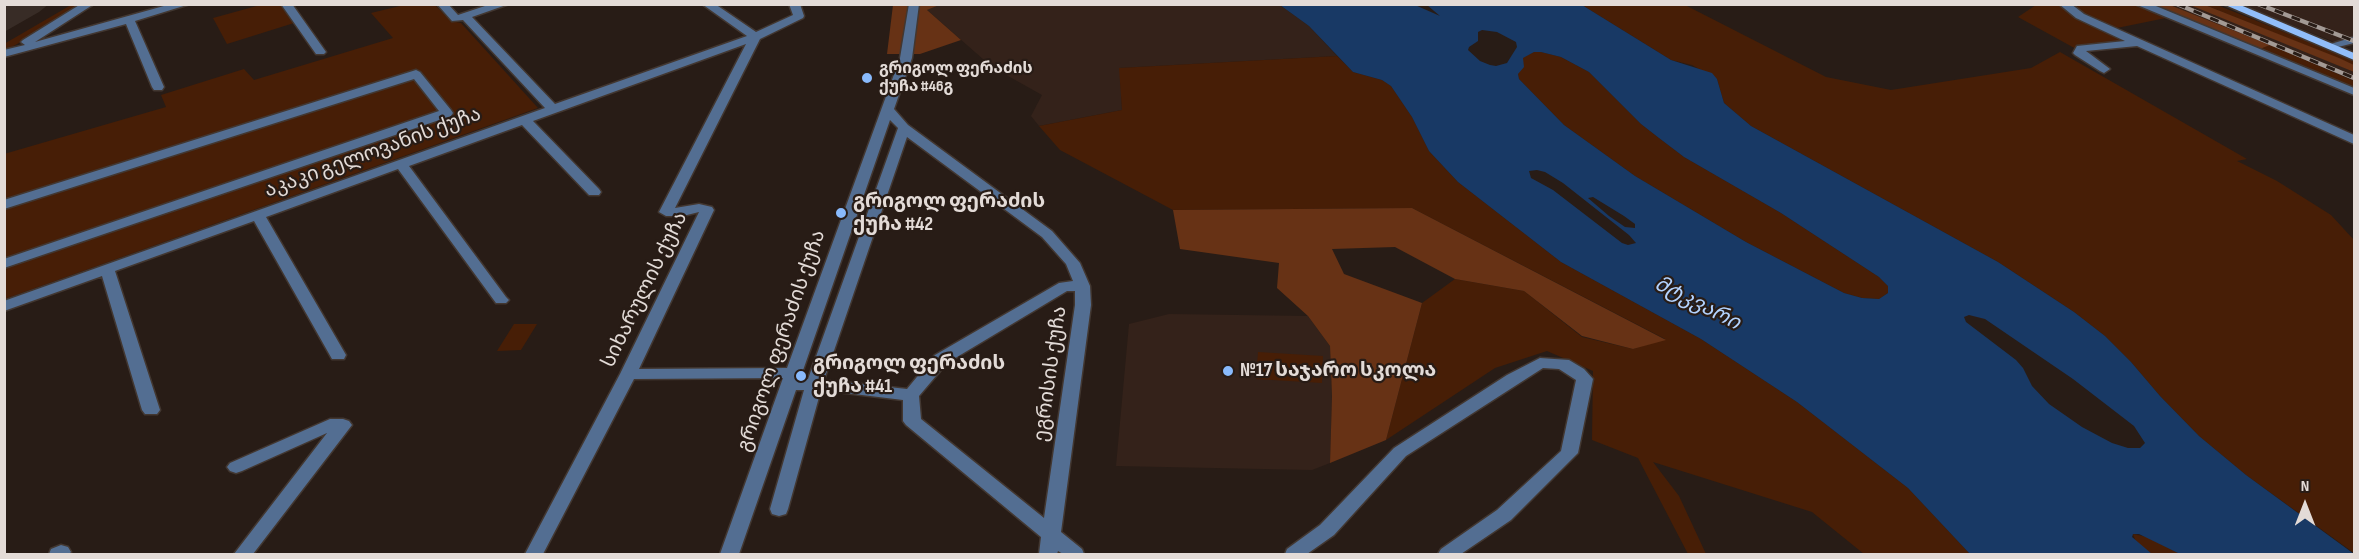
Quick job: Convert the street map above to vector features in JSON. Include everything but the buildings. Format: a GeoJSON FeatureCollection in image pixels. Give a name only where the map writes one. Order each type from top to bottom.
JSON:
{"type":"FeatureCollection","features":[{"type":"Feature","properties":{"kind":"main road"},"geometry":{"type":"LineString","coordinates":[[2228,4],[2355,57]]}},
{"type":"Feature","properties":{"kind":"street"},"geometry":{"type":"LineString","coordinates":[[6,53],[88,4]]}},
{"type":"Feature","properties":{"kind":"street"},"geometry":{"type":"LineString","coordinates":[[6,53],[184,4]]}},
{"type":"Feature","properties":{"kind":"street"},"geometry":{"type":"LineString","coordinates":[[286,4],[320,52]]}},
{"type":"Feature","properties":{"kind":"street"},"geometry":{"type":"LineString","coordinates":[[442,4],[456,19],[504,4]]}},
{"type":"Feature","properties":{"kind":"street"},"geometry":{"type":"LineString","coordinates":[[707,4],[755,38]]}},
{"type":"Feature","properties":{"kind":"street","name":"აკაკი გელოვანის ქუჩა"},"geometry":{"type":"LineString","coordinates":[[4,306],[755,38],[799,16],[794,4]]}},
{"type":"Feature","properties":{"kind":"street","name":"გრიგოლ ფერაძის ქუჩა"},"geometry":{"type":"LineString","coordinates":[[729,555],[908,49],[914,4]]}},
{"type":"Feature","properties":{"kind":"street"},"geometry":{"type":"LineString","coordinates":[[2064,4],[2080,16],[2355,140]]}},
{"type":"Feature","properties":{"kind":"street"},"geometry":{"type":"LineString","coordinates":[[2140,4],[2355,92]]}},
{"type":"Feature","properties":{"kind":"street"},"geometry":{"type":"LineString","coordinates":[[465,16],[553,109]]}},
{"type":"Feature","properties":{"kind":"street"},"geometry":{"type":"LineString","coordinates":[[129,19],[158,87]]}},
{"type":"Feature","properties":{"kind":"street","name":"სიხარულის ქუჩა"},"geometry":{"type":"LineString","coordinates":[[534,555],[628,374],[707,210],[699,207],[683,212],[666,212],[755,38]]}},
{"type":"Feature","properties":{"kind":"street"},"geometry":{"type":"LineString","coordinates":[[2330,46],[2355,40]]}},
{"type":"Feature","properties":{"kind":"street"},"geometry":{"type":"LineString","coordinates":[[2104,69],[2079,52],[2081,48],[2139,43]]}},
{"type":"Feature","properties":{"kind":"street"},"geometry":{"type":"LineString","coordinates":[[4,205],[416,74],[447,113],[4,264]]}},
{"type":"Feature","properties":{"kind":"street","name":"ეგრისის ქუჩა"},"geometry":{"type":"LineString","coordinates":[[887,108],[904,128],[1047,234],[1073,263],[1082,286],[1083,305],[1048,555]]}},
{"type":"Feature","properties":{"kind":"street"},"geometry":{"type":"LineString","coordinates":[[524,119],[594,192]]}},
{"type":"Feature","properties":{"kind":"street"},"geometry":{"type":"LineString","coordinates":[[779,509],[814,384],[904,128]]}},
{"type":"Feature","properties":{"kind":"street"},"geometry":{"type":"LineString","coordinates":[[400,163],[501,300]]}},
{"type":"Feature","properties":{"kind":"street"},"geometry":{"type":"LineString","coordinates":[[258,216],[338,355]]}},
{"type":"Feature","properties":{"kind":"street"},"geometry":{"type":"LineString","coordinates":[[107,269],[151,410]]}},
{"type":"Feature","properties":{"kind":"street"},"geometry":{"type":"LineString","coordinates":[[1075,555],[912,421],[910,395],[940,359],[1064,286],[1082,286]]}},
{"type":"Feature","properties":{"kind":"street"},"geometry":{"type":"LineString","coordinates":[[1294,555],[1327,530],[1400,452],[1513,379],[1540,363],[1563,364],[1578,373],[1585,379],[1569,453],[1504,515],[1449,555]]}},
{"type":"Feature","properties":{"kind":"street"},"geometry":{"type":"LineString","coordinates":[[628,374],[790,379],[910,395]]}},
{"type":"Feature","properties":{"kind":"street"},"geometry":{"type":"LineString","coordinates":[[236,466],[330,425],[343,425],[243,555]]}},
{"type":"Feature","properties":{"kind":"shaded area"},"geometry":{"type":"Polygon","coordinates":[[[264,4],[280,5],[294,23],[227,44],[213,18],[264,4]]]}},
{"type":"Feature","properties":{"kind":"shaded area"},"geometry":{"type":"Polygon","coordinates":[[[939,4],[1280,5],[1309,26],[1337,56],[1120,68],[1122,110],[1039,126],[1031,116],[1042,95],[992,67],[927,10],[939,4]]]}},
{"type":"Feature","properties":{"kind":"shaded area"},"geometry":{"type":"Polygon","coordinates":[[[71,5],[84,5],[5,51],[4,44],[71,5]]]}},
{"type":"Feature","properties":{"kind":"shaded area"},"geometry":{"type":"Polygon","coordinates":[[[404,5],[435,5],[451,21],[461,23],[538,108],[5,299],[4,154],[166,107],[161,95],[244,69],[254,80],[393,38],[371,13],[404,5]]]}},
{"type":"Feature","properties":{"kind":"shaded area"},"geometry":{"type":"Polygon","coordinates":[[[893,5],[939,5],[927,10],[961,40],[920,54],[887,54],[893,5]]]}},
{"type":"Feature","properties":{"kind":"shaded area"},"geometry":{"type":"Polygon","coordinates":[[[1582,5],[1685,5],[1826,77],[1891,90],[2031,68],[2060,52],[2247,159],[2237,161],[2277,181],[2331,215],[2354,240],[2354,553],[2246,475],[2199,436],[2105,336],[2074,312],[1998,262],[1751,126],[1724,103],[1717,79],[1692,65],[1671,60],[1582,5]]]}},
{"type":"Feature","properties":{"kind":"shaded area"},"geometry":{"type":"Polygon","coordinates":[[[2036,5],[2058,5],[2074,17],[2136,44],[2078,50],[2018,17],[2036,5]]]}},
{"type":"Feature","properties":{"kind":"shaded area"},"geometry":{"type":"Polygon","coordinates":[[[2071,5],[2135,5],[2166,18],[2112,29],[2084,16],[2071,5]]]}},
{"type":"Feature","properties":{"kind":"shaded area"},"geometry":{"type":"Polygon","coordinates":[[[2145,5],[2170,5],[2270,45],[2255,51],[2145,5]]]}},
{"type":"Feature","properties":{"kind":"shaded area"},"geometry":{"type":"Polygon","coordinates":[[[2170,5],[2190,5],[2269,36],[2354,72],[2354,81],[2170,5]]]}},
{"type":"Feature","properties":{"kind":"shaded area"},"geometry":{"type":"Polygon","coordinates":[[[2190,5],[2205,5],[2339,58],[2354,65],[2354,72],[2190,5]]]}},
{"type":"Feature","properties":{"kind":"shaded area"},"geometry":{"type":"Polygon","coordinates":[[[2205,5],[2217,5],[2354,60],[2354,65],[2205,5]]]}},
{"type":"Feature","properties":{"kind":"shaded area"},"geometry":{"type":"Polygon","coordinates":[[[2242,5],[2354,5],[2354,38],[2337,43],[2242,5]]]}},
{"type":"Feature","properties":{"kind":"shaded area"},"geometry":{"type":"Polygon","coordinates":[[[2270,45],[2354,81],[2354,90],[2255,51],[2270,45]]]}},
{"type":"Feature","properties":{"kind":"shaded area"},"geometry":{"type":"Polygon","coordinates":[[[1534,52],[1561,57],[1589,72],[1641,124],[1684,157],[1781,213],[1879,277],[1888,286],[1888,293],[1879,299],[1862,298],[1844,293],[1746,242],[1635,176],[1564,125],[1519,79],[1522,58],[1534,52]]]}},
{"type":"Feature","properties":{"kind":"shaded area"},"geometry":{"type":"Polygon","coordinates":[[[1337,56],[1353,72],[1382,80],[1391,86],[1412,117],[1429,151],[1458,182],[1561,262],[1701,339],[1797,402],[1908,488],[1970,554],[1864,554],[1812,512],[1653,462],[1679,496],[1706,554],[1688,554],[1638,458],[1592,440],[1593,371],[1547,351],[1495,368],[1386,440],[1422,303],[1455,279],[1524,291],[1582,337],[1633,349],[1665,339],[1412,208],[1173,210],[1060,150],[1039,126],[1122,110],[1119,68],[1337,56]]]}},
{"type":"Feature","properties":{"kind":"shaded area"},"geometry":{"type":"Polygon","coordinates":[[[1412,208],[1666,340],[1633,349],[1582,336],[1524,291],[1455,279],[1395,247],[1332,249],[1344,274],[1422,303],[1386,440],[1330,463],[1332,396],[1330,346],[1308,316],[1277,288],[1279,263],[1180,249],[1173,210],[1412,208]]]}},
{"type":"Feature","properties":{"kind":"shaded area","name":"№17 საჯარო სკოლა"},"geometry":{"type":"Polygon","coordinates":[[[1169,314],[1308,316],[1330,346],[1332,396],[1330,463],[1312,470],[1116,466],[1129,324],[1169,314]]]}},
{"type":"Feature","properties":{"kind":"shaded area"},"geometry":{"type":"Polygon","coordinates":[[[514,324],[537,324],[521,350],[497,351],[514,324]]]}},
{"type":"Feature","properties":{"kind":"shaded area"},"geometry":{"type":"Polygon","coordinates":[[[1258,352],[1323,356],[1322,383],[1256,379],[1258,352]]]}},
{"type":"Feature","properties":{"kind":"shaded area"},"geometry":{"type":"Polygon","coordinates":[[[2133,534],[2147,537],[2180,554],[2152,554],[2136,542],[2133,534]]]}},
{"type":"Feature","properties":{"kind":"water","name":"მტკვარი"},"geometry":{"type":"Polygon","coordinates":[[[1280,5],[1415,5],[1440,16],[1427,5],[1582,5],[1671,60],[1712,73],[1717,79],[1724,103],[1751,126],[1998,262],[2074,312],[2105,336],[2199,436],[2246,475],[2354,554],[2180,554],[2139,534],[2133,534],[2132,537],[2152,554],[1970,554],[1908,488],[1797,402],[1701,339],[1561,262],[1458,182],[1429,151],[1412,117],[1391,86],[1382,80],[1353,72],[1309,26],[1280,5]],[[1482,30],[1478,32],[1478,41],[1468,50],[1480,61],[1490,65],[1507,63],[1517,47],[1516,42],[1497,32],[1482,30]],[[1534,52],[1523,58],[1524,67],[1518,74],[1519,79],[1564,125],[1635,176],[1746,242],[1844,293],[1862,298],[1879,299],[1888,293],[1888,286],[1879,277],[1781,213],[1684,157],[1641,124],[1589,72],[1561,57],[1541,52],[1534,52]],[[1529,171],[1531,178],[1553,190],[1622,243],[1628,245],[1636,243],[1563,183],[1545,172],[1529,171]],[[1593,197],[1588,198],[1625,227],[1635,228],[1635,224],[1624,216],[1593,197]],[[1969,315],[1964,317],[1966,322],[2016,360],[2032,386],[2049,404],[2082,427],[2112,443],[2128,448],[2140,448],[2145,443],[2134,426],[2073,379],[1985,319],[1969,315]]]}},
{"type":"Feature","properties":{"kind":"railway"},"geometry":{"type":"LineString","coordinates":[[2177,4],[2354,78]]}},
{"type":"Feature","properties":{"kind":"railway"},"geometry":{"type":"LineString","coordinates":[[2258,4],[2354,41]]}},
{"type":"Feature","properties":{"kind":"place","name":"გრიგოლ ფერაძის ქუჩა #46გ"},"geometry":{"type":"Point","coordinates":[867,78]}},
{"type":"Feature","properties":{"kind":"place","name":"გრიგოლ ფერაძის ქუჩა #42"},"geometry":{"type":"Point","coordinates":[841,213]}},
{"type":"Feature","properties":{"kind":"place","name":"№17 საჯარო სკოლა"},"geometry":{"type":"Point","coordinates":[1228,371]}},
{"type":"Feature","properties":{"kind":"place","name":"გრიგოლ ფერაძის ქუჩა #41"},"geometry":{"type":"Point","coordinates":[801,376]}}]}
